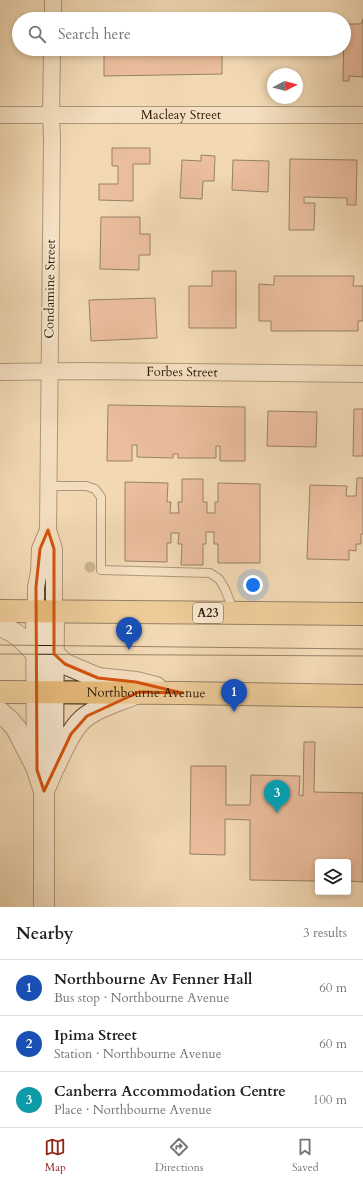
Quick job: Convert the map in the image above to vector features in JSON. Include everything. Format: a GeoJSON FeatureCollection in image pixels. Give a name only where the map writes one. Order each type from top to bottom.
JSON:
{"type":"FeatureCollection","features":[{"type":"Feature","properties":{"kind":"highway","name":"A23"},"geometry":{"type":"LineString","coordinates":[[0,611],[42,616],[235,613],[363,614]]}},
{"type":"Feature","properties":{"kind":"highway","name":"Northbourne Avenue"},"geometry":{"type":"LineString","coordinates":[[0,692],[48,687],[140,692],[363,696]]}},
{"type":"Feature","properties":{"kind":"street"},"geometry":{"type":"LineString","coordinates":[[53,0],[53,12]]}},
{"type":"Feature","properties":{"kind":"street","name":"Condamine Street"},"geometry":{"type":"LineString","coordinates":[[42,616],[36,587],[39,572],[40,549],[48,530],[52,56]]}},
{"type":"Feature","properties":{"kind":"street","name":"Macleay Street"},"geometry":{"type":"LineString","coordinates":[[0,115],[363,115]]}},
{"type":"Feature","properties":{"kind":"street","name":"Forbes Street"},"geometry":{"type":"LineString","coordinates":[[0,372],[80,371],[363,374]]}},
{"type":"Feature","properties":{"kind":"street"},"geometry":{"type":"LineString","coordinates":[[40,902],[48,687],[42,616]]}},
{"type":"Feature","properties":{"kind":"street"},"geometry":{"type":"LineString","coordinates":[[0,626],[10,630],[45,654],[98,678],[136,682],[182,693]]}},
{"type":"Feature","properties":{"kind":"street"},"geometry":{"type":"LineString","coordinates":[[45,770],[80,722],[87,716],[95,711],[140,692]]}},
{"type":"Feature","properties":{"kind":"street"},"geometry":{"type":"LineString","coordinates":[[0,712],[16,728],[45,770]]}},
{"type":"Feature","properties":{"kind":"lane"},"geometry":{"type":"LineString","coordinates":[[48,486],[86,486],[95,489],[101,496],[101,570],[210,573],[219,579],[235,613]]}},
{"type":"Feature","properties":{"kind":"highlighted area"},"geometry":{"type":"Polygon","coordinates":[[[48,530],[54,549],[54,654],[65,664],[98,678],[136,682],[182,693],[139,692],[87,716],[71,734],[44,791],[37,770],[36,587],[40,549],[48,530]]]}},
{"type":"Feature","properties":{"kind":"building"},"geometry":{"type":"Polygon","coordinates":[[[363,19],[363,77],[349,76],[349,81],[343,81],[343,56],[351,56],[351,24],[361,24],[363,19]]]}},
{"type":"Feature","properties":{"kind":"building"},"geometry":{"type":"Polygon","coordinates":[[[104,56],[222,56],[222,74],[104,76],[104,56]]]}},
{"type":"Feature","properties":{"kind":"building"},"geometry":{"type":"Polygon","coordinates":[[[112,148],[150,148],[150,164],[133,164],[133,201],[99,200],[99,184],[118,184],[118,166],[112,166],[112,148]]]}},
{"type":"Feature","properties":{"kind":"building"},"geometry":{"type":"Polygon","coordinates":[[[201,155],[215,156],[214,181],[203,181],[202,199],[180,198],[182,160],[201,161],[201,155]]]}},
{"type":"Feature","properties":{"kind":"building"},"geometry":{"type":"Polygon","coordinates":[[[290,159],[357,160],[356,205],[347,205],[347,198],[304,197],[304,203],[315,203],[314,230],[289,230],[290,159]]]}},
{"type":"Feature","properties":{"kind":"building"},"geometry":{"type":"Polygon","coordinates":[[[233,160],[269,161],[268,192],[232,190],[233,160]]]}},
{"type":"Feature","properties":{"kind":"building"},"geometry":{"type":"Polygon","coordinates":[[[101,217],[140,217],[140,234],[150,234],[150,255],[139,255],[139,270],[100,269],[101,217]]]}},
{"type":"Feature","properties":{"kind":"building"},"geometry":{"type":"Polygon","coordinates":[[[212,271],[236,271],[236,328],[189,328],[189,286],[212,286],[212,271]]]}},
{"type":"Feature","properties":{"kind":"building"},"geometry":{"type":"Polygon","coordinates":[[[274,276],[354,276],[353,286],[363,286],[363,321],[358,321],[358,331],[271,331],[271,321],[259,321],[259,284],[274,285],[274,276]]]}},
{"type":"Feature","properties":{"kind":"building"},"geometry":{"type":"Polygon","coordinates":[[[155,298],[157,338],[91,341],[89,300],[155,298]]]}},
{"type":"Feature","properties":{"kind":"building"},"geometry":{"type":"Polygon","coordinates":[[[108,405],[245,407],[245,461],[220,461],[220,446],[216,446],[216,458],[178,458],[178,454],[173,454],[173,458],[137,457],[137,445],[132,445],[132,461],[107,461],[108,405]]]}},
{"type":"Feature","properties":{"kind":"building"},"geometry":{"type":"Polygon","coordinates":[[[354,409],[363,409],[363,456],[353,456],[354,409]]]}},
{"type":"Feature","properties":{"kind":"building"},"geometry":{"type":"Polygon","coordinates":[[[268,411],[317,412],[316,447],[267,446],[268,411]]]}},
{"type":"Feature","properties":{"kind":"building"},"geometry":{"type":"Polygon","coordinates":[[[357,478],[363,478],[363,534],[361,534],[361,544],[356,544],[356,551],[349,550],[349,560],[307,559],[310,485],[347,486],[346,496],[356,496],[357,478]]]}},
{"type":"Feature","properties":{"kind":"building"},"geometry":{"type":"Polygon","coordinates":[[[182,479],[203,479],[203,502],[207,502],[207,513],[215,513],[215,502],[218,502],[218,483],[260,484],[260,563],[218,563],[218,544],[214,544],[214,532],[206,532],[206,544],[203,544],[203,565],[181,565],[182,544],[178,544],[179,533],[171,533],[171,543],[167,543],[167,562],[125,561],[125,482],[168,483],[167,502],[171,502],[170,513],[179,513],[178,502],[182,502],[182,479]]]}},
{"type":"Feature","properties":{"kind":"building"},"geometry":{"type":"Polygon","coordinates":[[[304,742],[315,742],[314,792],[363,793],[363,882],[351,881],[351,859],[315,859],[315,881],[250,880],[250,820],[225,819],[225,855],[190,854],[191,766],[226,766],[226,805],[250,805],[251,775],[300,776],[299,795],[303,796],[304,742]]]}},
{"type":"Feature","properties":{"kind":"tram line"},"geometry":{"type":"LineString","coordinates":[[0,645],[363,649]]}},
{"type":"Feature","properties":{"kind":"tram line"},"geometry":{"type":"LineString","coordinates":[[0,654],[363,656]]}},
{"type":"Feature","properties":{"kind":"place","name":"Ipima Street"},"geometry":{"type":"Point","coordinates":[129,650]}},
{"type":"Feature","properties":{"kind":"place","name":"Northbourne Av Fenner Hall"},"geometry":{"type":"Point","coordinates":[234,712]}},
{"type":"Feature","properties":{"kind":"place","name":"Canberra Accommodation Centre"},"geometry":{"type":"Point","coordinates":[277,813]}}]}
